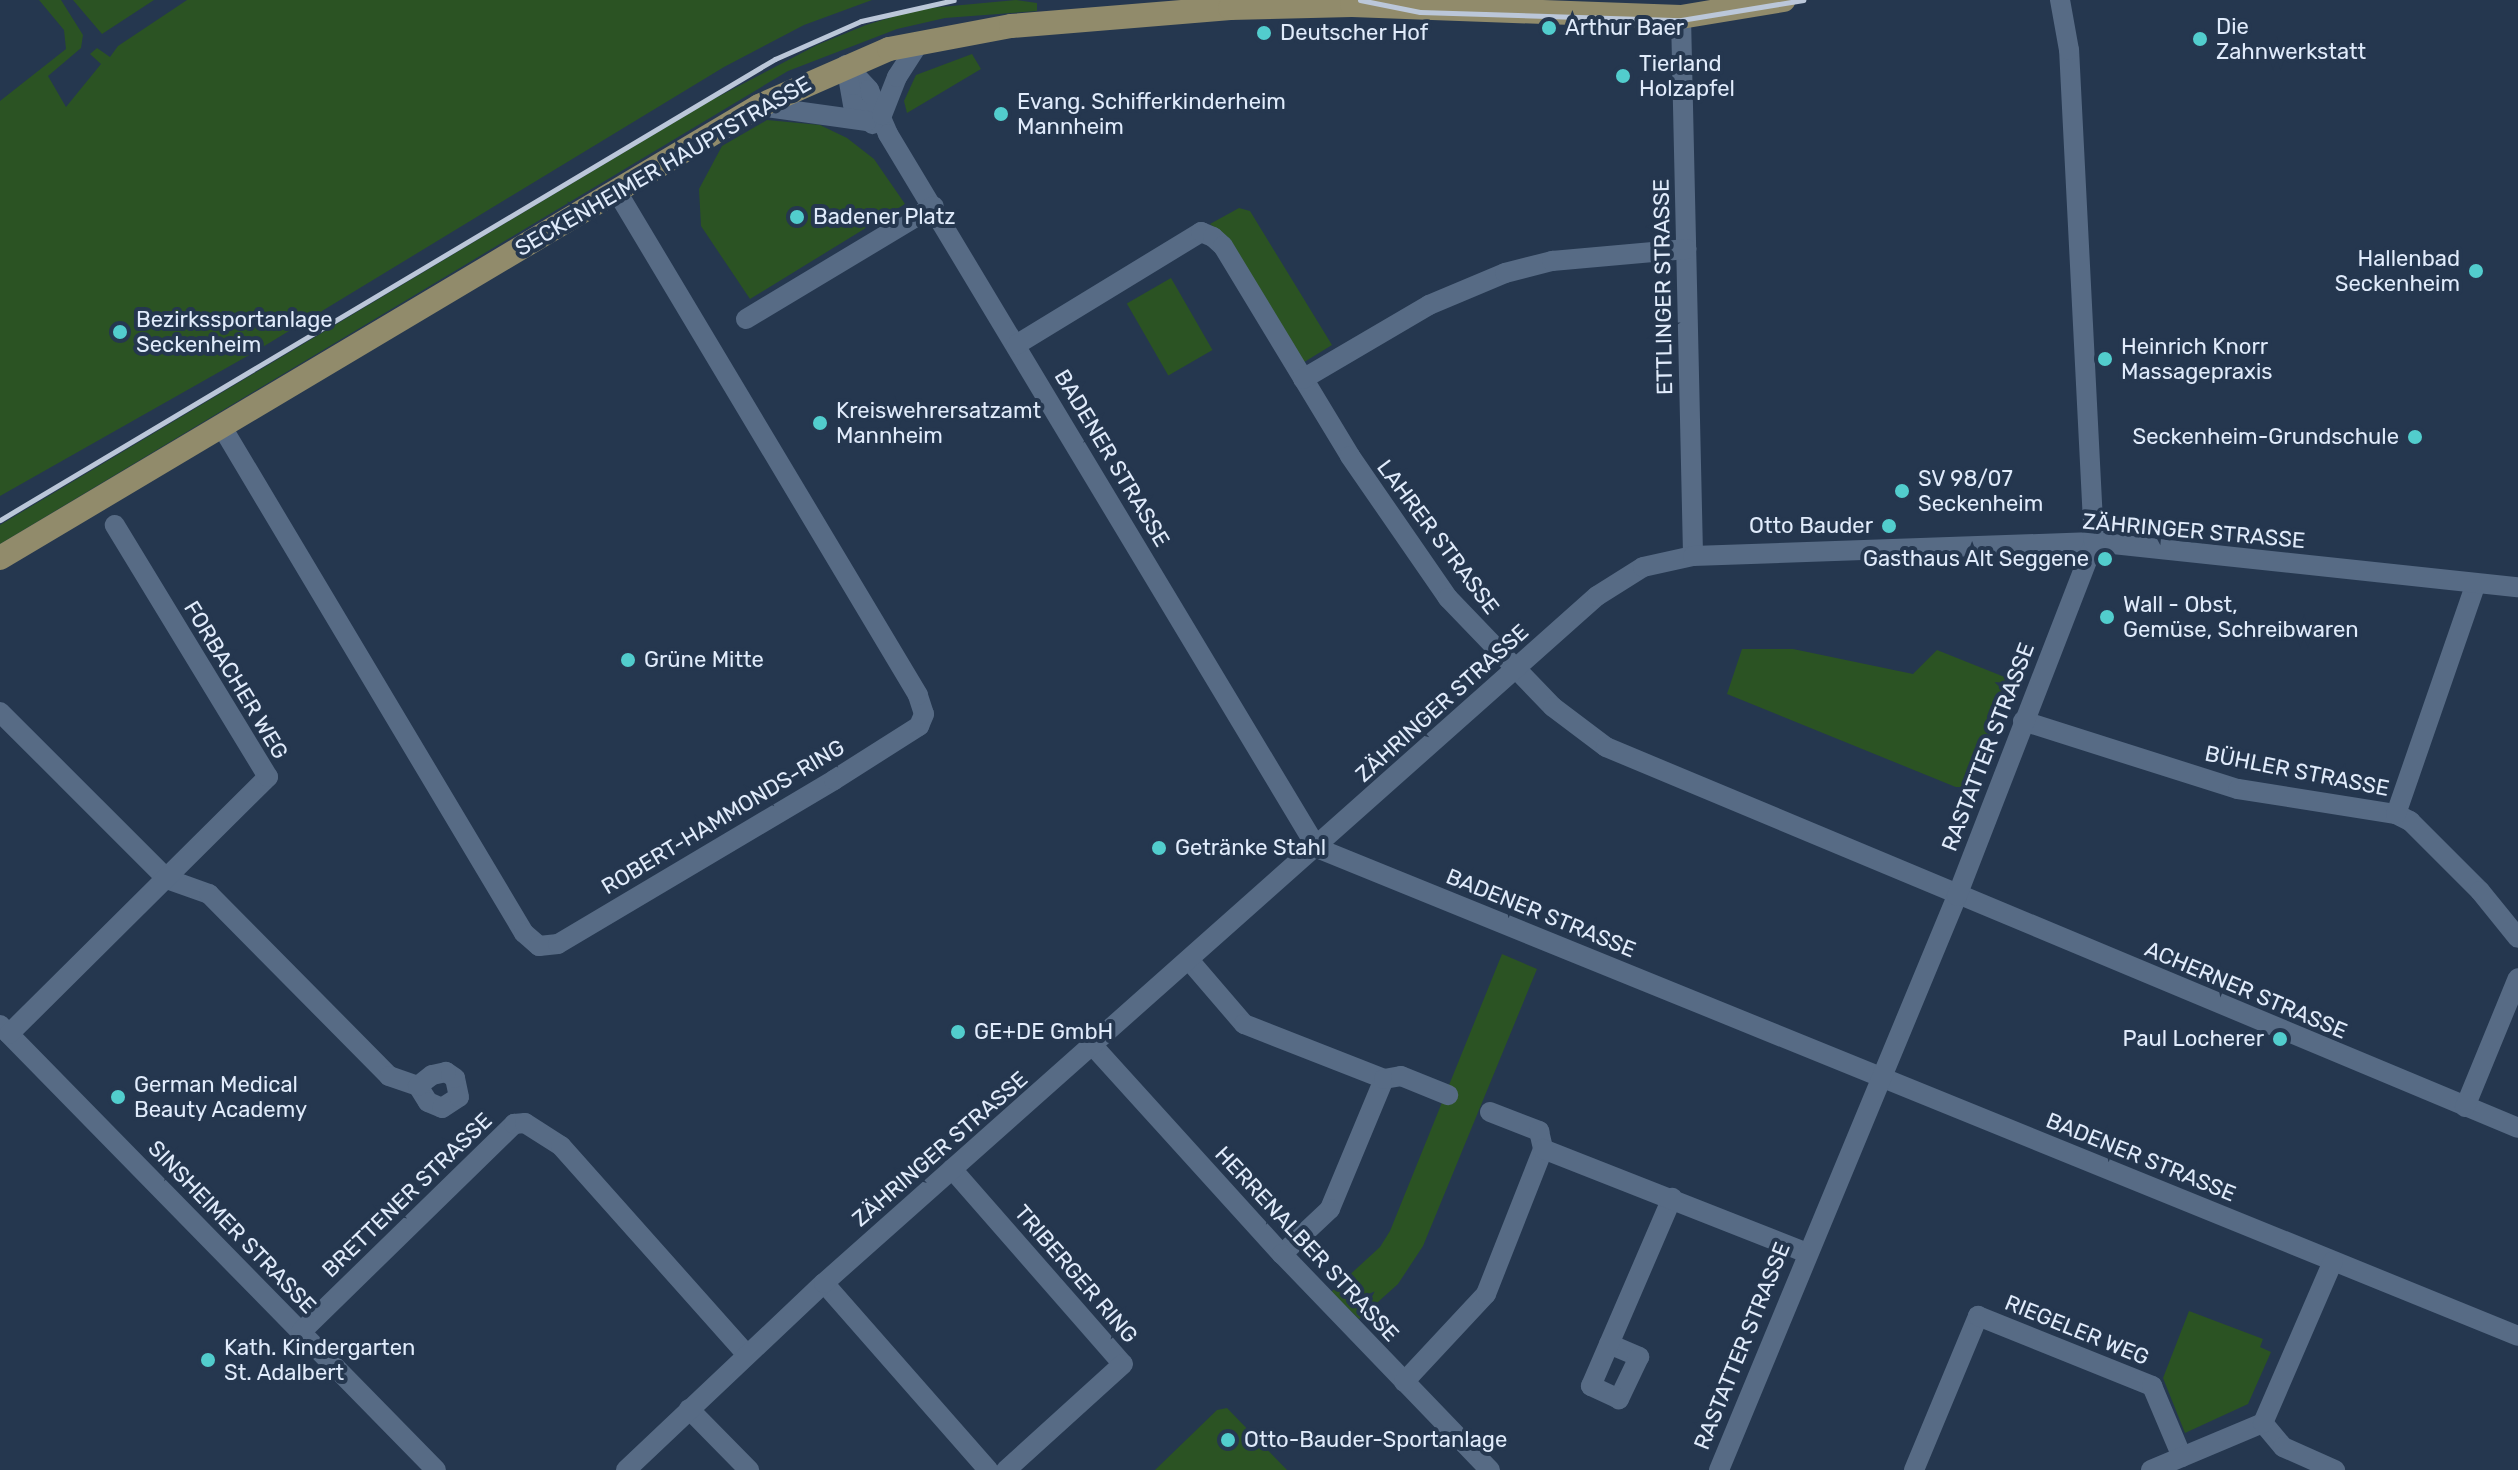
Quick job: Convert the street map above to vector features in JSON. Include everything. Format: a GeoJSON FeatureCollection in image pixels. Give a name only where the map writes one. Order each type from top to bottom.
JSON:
{"type":"FeatureCollection","features":[{"type":"Feature","properties":{"kind":"main road","name":"SECKENHEIMER HAUPTSTRASSE"},"geometry":{"type":"LineString","coordinates":[[0,558],[759,106],[846,65],[919,43],[1011,26],[1173,11],[1352,5],[1480,5],[1681,17],[1784,0]]}},
{"type":"Feature","properties":{"kind":"street","name":"RASTATTER STRASSE"},"geometry":{"type":"LineString","coordinates":[[1719,1470],[1805,1252],[1957,896],[2094,542],[2069,50],[2060,0]]}},
{"type":"Feature","properties":{"kind":"street","name":"ETTLINGER STRASSE"},"geometry":{"type":"LineString","coordinates":[[1681,17],[1693,556]]}},
{"type":"Feature","properties":{"kind":"street"},"geometry":{"type":"LineString","coordinates":[[759,106],[879,124],[897,77],[919,43]]}},
{"type":"Feature","properties":{"kind":"street","name":"BADENER STRASSE"},"geometry":{"type":"LineString","coordinates":[[846,65],[847,90],[879,124],[934,206],[1317,848],[2518,1336]]}},
{"type":"Feature","properties":{"kind":"street","name":"ROBERT-HAMMONDS-RING"},"geometry":{"type":"LineString","coordinates":[[222,427],[524,933],[539,946],[558,944],[834,780],[919,726],[924,714],[918,695],[616,190]]}},
{"type":"Feature","properties":{"kind":"street"},"geometry":{"type":"LineString","coordinates":[[746,319],[934,206]]}},
{"type":"Feature","properties":{"kind":"street","name":"LAHRER STRASSE"},"geometry":{"type":"LineString","coordinates":[[1016,345],[1201,232],[1223,246],[1400,532],[1448,598],[1514,670],[1606,747],[1957,896]]}},
{"type":"Feature","properties":{"kind":"street"},"geometry":{"type":"LineString","coordinates":[[1303,379],[1429,305],[1505,273],[1552,261],[1686,249]]}},
{"type":"Feature","properties":{"kind":"street","name":"FORBACHER WEG"},"geometry":{"type":"LineString","coordinates":[[115,525],[268,777],[167,879]]}},
{"type":"Feature","properties":{"kind":"street","name":"ZÄHRINGER STRASSE"},"geometry":{"type":"LineString","coordinates":[[626,1470],[746,1354],[952,1169],[1094,1047],[1514,670],[1609,589],[1643,567],[1693,556],[2094,542],[2518,587]]}},
{"type":"Feature","properties":{"kind":"street"},"geometry":{"type":"LineString","coordinates":[[2396,814],[2476,583]]}},
{"type":"Feature","properties":{"kind":"street"},"geometry":{"type":"LineString","coordinates":[[0,712],[167,879],[209,894],[389,1076],[418,1086]]}},
{"type":"Feature","properties":{"kind":"street","name":"BÜHLER STRASSE"},"geometry":{"type":"LineString","coordinates":[[2023,721],[2238,789],[2396,814],[2410,821],[2460,871],[2518,938]]}},
{"type":"Feature","properties":{"kind":"street"},"geometry":{"type":"LineString","coordinates":[[5,1030],[167,879]]}},
{"type":"Feature","properties":{"kind":"street","name":"ACHERNER STRASSE"},"geometry":{"type":"LineString","coordinates":[[1957,896],[2518,1128]]}},
{"type":"Feature","properties":{"kind":"street"},"geometry":{"type":"LineString","coordinates":[[1189,960],[1244,1024],[1384,1079],[1401,1076],[1448,1095]]}},
{"type":"Feature","properties":{"kind":"street"},"geometry":{"type":"LineString","coordinates":[[2465,1107],[2518,978]]}},
{"type":"Feature","properties":{"kind":"street","name":"SINSHEIMER STRASSE"},"geometry":{"type":"LineString","coordinates":[[5,1030],[301,1332],[429,1468]]}},
{"type":"Feature","properties":{"kind":"street","name":"HERRENALBER STRASSE"},"geometry":{"type":"LineString","coordinates":[[1094,1047],[1282,1254],[1490,1470]]}},
{"type":"Feature","properties":{"kind":"street"},"geometry":{"type":"LineString","coordinates":[[1282,1254],[1330,1209],[1384,1079]]}},
{"type":"Feature","properties":{"kind":"street"},"geometry":{"type":"LineString","coordinates":[[1404,1382],[1486,1294],[1543,1149],[1539,1131],[1490,1112]]}},
{"type":"Feature","properties":{"kind":"street","name":"BRETTENER STRASSE"},"geometry":{"type":"LineString","coordinates":[[301,1332],[514,1124],[525,1123],[561,1146],[746,1354]]}},
{"type":"Feature","properties":{"kind":"street"},"geometry":{"type":"LineString","coordinates":[[1543,1149],[1805,1252]]}},
{"type":"Feature","properties":{"kind":"street","name":"TRIBERGER RING"},"geometry":{"type":"LineString","coordinates":[[952,1169],[1123,1364],[1006,1470]]}},
{"type":"Feature","properties":{"kind":"street"},"geometry":{"type":"LineString","coordinates":[[1609,1344],[1672,1198]]}},
{"type":"Feature","properties":{"kind":"street"},"geometry":{"type":"LineString","coordinates":[[2151,1470],[2263,1423],[2333,1261]]}},
{"type":"Feature","properties":{"kind":"street"},"geometry":{"type":"LineString","coordinates":[[824,1283],[988,1470]]}},
{"type":"Feature","properties":{"kind":"street","name":"RIEGELER WEG"},"geometry":{"type":"LineString","coordinates":[[1914,1470],[1978,1316],[2152,1386],[2182,1457]]}},
{"type":"Feature","properties":{"kind":"street"},"geometry":{"type":"LineString","coordinates":[[689,1409],[749,1470]]}},
{"type":"Feature","properties":{"kind":"street"},"geometry":{"type":"LineString","coordinates":[[2263,1423],[2283,1447],[2335,1470]]}},
{"type":"Feature","properties":{"kind":"green space","name":"Bezirkssportanlage Seckenheim"},"geometry":{"type":"Polygon","coordinates":[[[39,0],[61,0],[83,35],[81,48],[48,76],[66,107],[101,64],[90,54],[97,48],[110,57],[118,46],[187,0],[872,0],[804,25],[724,67],[251,354],[0,496],[0,101],[66,49],[64,30],[39,0]]]}},
{"type":"Feature","properties":{"kind":"green space"},"geometry":{"type":"Polygon","coordinates":[[[73,0],[154,0],[102,34],[73,0]]]}},
{"type":"Feature","properties":{"kind":"green space"},"geometry":{"type":"Polygon","coordinates":[[[1016,0],[1037,3],[1037,11],[945,18],[897,29],[788,71],[0,544],[0,525],[712,100],[817,45],[866,25],[919,9],[1016,0]]]}},
{"type":"Feature","properties":{"kind":"green space"},"geometry":{"type":"Polygon","coordinates":[[[972,54],[981,69],[907,113],[904,101],[916,75],[972,54]]]}},
{"type":"Feature","properties":{"kind":"green space","name":"Badener Platz"},"geometry":{"type":"Polygon","coordinates":[[[767,120],[820,125],[847,138],[874,159],[905,204],[750,299],[701,226],[699,189],[722,146],[767,120]]]}},
{"type":"Feature","properties":{"kind":"green space"},"geometry":{"type":"Polygon","coordinates":[[[1239,208],[1250,211],[1332,345],[1301,364],[1223,234],[1210,224],[1239,208]]]}},
{"type":"Feature","properties":{"kind":"green space"},"geometry":{"type":"Polygon","coordinates":[[[1171,278],[1212,350],[1168,375],[1127,304],[1171,278]]]}},
{"type":"Feature","properties":{"kind":"green space"},"geometry":{"type":"Polygon","coordinates":[[[1742,649],[1793,649],[1913,674],[1937,650],[2012,680],[1968,792],[1727,694],[1742,649]]]}},
{"type":"Feature","properties":{"kind":"green space"},"geometry":{"type":"Polygon","coordinates":[[[1502,954],[1537,969],[1423,1246],[1398,1284],[1359,1319],[1331,1292],[1380,1247],[1390,1231],[1502,954]]]}},
{"type":"Feature","properties":{"kind":"green space"},"geometry":{"type":"Polygon","coordinates":[[[2189,1311],[2263,1339],[2260,1347],[2271,1352],[2248,1404],[2185,1433],[2163,1378],[2189,1311]]]}},
{"type":"Feature","properties":{"kind":"green space","name":"Otto-Bauder-Sportanlage"},"geometry":{"type":"Polygon","coordinates":[[[1227,1408],[1287,1470],[1155,1470],[1217,1410],[1227,1408]]]}},
{"type":"Feature","properties":{"kind":"railway"},"geometry":{"type":"LineString","coordinates":[[0,520],[775,59],[861,21],[954,0]]}},
{"type":"Feature","properties":{"kind":"railway"},"geometry":{"type":"LineString","coordinates":[[1360,0],[1420,12],[1681,20],[1803,0]]}},
{"type":"Feature","properties":{"kind":"place","name":"Arthur Baer"},"geometry":{"type":"Point","coordinates":[1549,28]}},
{"type":"Feature","properties":{"kind":"place","name":"Deutscher Hof"},"geometry":{"type":"Point","coordinates":[1264,33]}},
{"type":"Feature","properties":{"kind":"place","name":"Die Zahnwerkstatt"},"geometry":{"type":"Point","coordinates":[2200,39]}},
{"type":"Feature","properties":{"kind":"place","name":"Tierland Holzapfel"},"geometry":{"type":"Point","coordinates":[1623,76]}},
{"type":"Feature","properties":{"kind":"place","name":"Evang. Schifferkinderheim Mannheim"},"geometry":{"type":"Point","coordinates":[1001,114]}},
{"type":"Feature","properties":{"kind":"place","name":"Badener Platz"},"geometry":{"type":"Point","coordinates":[797,217]}},
{"type":"Feature","properties":{"kind":"place","name":"Hallenbad Seckenheim"},"geometry":{"type":"Point","coordinates":[2476,271]}},
{"type":"Feature","properties":{"kind":"place","name":"Bezirkssportanlage Seckenheim"},"geometry":{"type":"Point","coordinates":[120,332]}},
{"type":"Feature","properties":{"kind":"place","name":"Heinrich Knorr Massagepraxis"},"geometry":{"type":"Point","coordinates":[2105,359]}},
{"type":"Feature","properties":{"kind":"place","name":"Kreiswehrersatzamt Mannheim"},"geometry":{"type":"Point","coordinates":[820,423]}},
{"type":"Feature","properties":{"kind":"place","name":"Seckenheim-Grundschule"},"geometry":{"type":"Point","coordinates":[2415,437]}},
{"type":"Feature","properties":{"kind":"place","name":"SV 98/07 Seckenheim"},"geometry":{"type":"Point","coordinates":[1902,491]}},
{"type":"Feature","properties":{"kind":"place","name":"Otto Bauder"},"geometry":{"type":"Point","coordinates":[1889,526]}},
{"type":"Feature","properties":{"kind":"place","name":"Gasthaus Alt Seggene"},"geometry":{"type":"Point","coordinates":[2105,559]}},
{"type":"Feature","properties":{"kind":"place","name":"Wall - Obst, Gemüse, Schreibwaren"},"geometry":{"type":"Point","coordinates":[2107,617]}},
{"type":"Feature","properties":{"kind":"place","name":"Grüne Mitte"},"geometry":{"type":"Point","coordinates":[628,660]}},
{"type":"Feature","properties":{"kind":"place","name":"Getränke Stahl"},"geometry":{"type":"Point","coordinates":[1159,848]}},
{"type":"Feature","properties":{"kind":"place","name":"GE+DE GmbH"},"geometry":{"type":"Point","coordinates":[958,1032]}},
{"type":"Feature","properties":{"kind":"place","name":"Paul Locherer"},"geometry":{"type":"Point","coordinates":[2280,1039]}},
{"type":"Feature","properties":{"kind":"place","name":"German Medical Beauty Academy"},"geometry":{"type":"Point","coordinates":[118,1097]}},
{"type":"Feature","properties":{"kind":"place","name":"Kath. Kindergarten St. Adalbert"},"geometry":{"type":"Point","coordinates":[208,1360]}},
{"type":"Feature","properties":{"kind":"place","name":"Otto-Bauder-Sportanlage"},"geometry":{"type":"Point","coordinates":[1228,1440]}}]}
